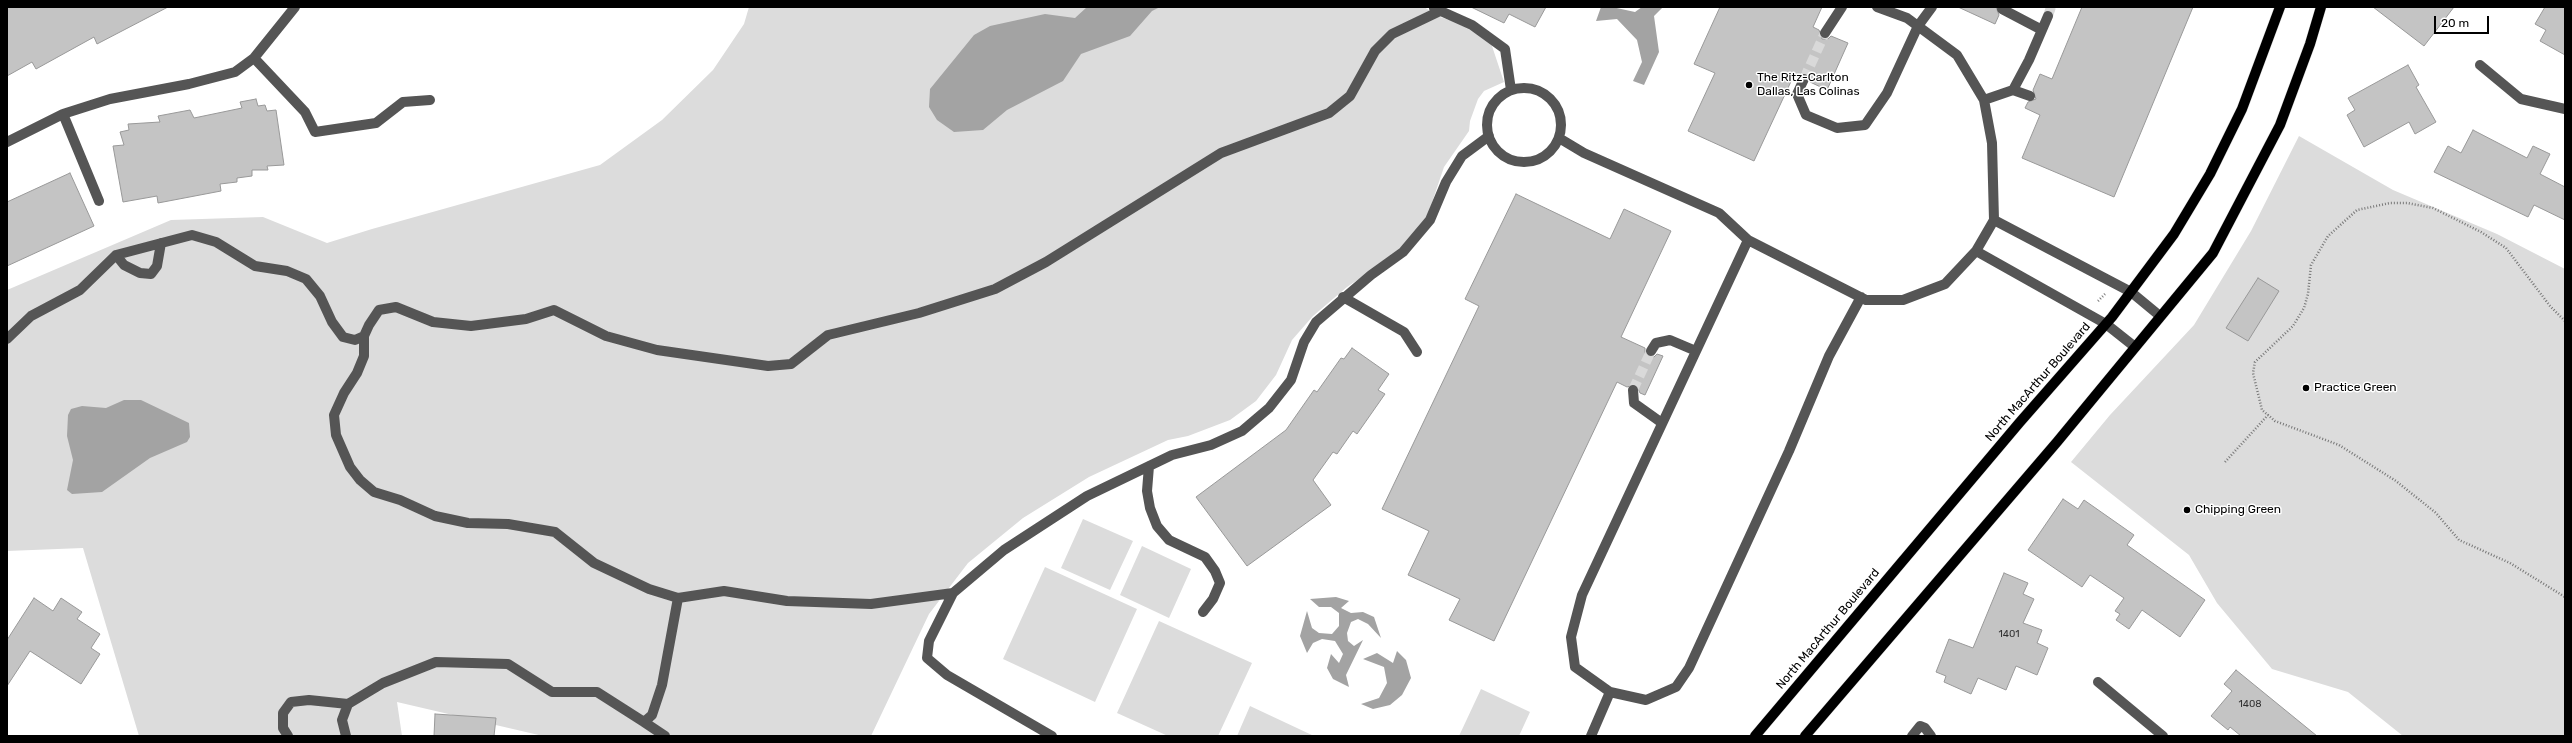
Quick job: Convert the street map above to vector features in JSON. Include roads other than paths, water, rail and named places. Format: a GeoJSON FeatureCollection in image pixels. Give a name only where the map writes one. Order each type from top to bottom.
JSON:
{"type":"FeatureCollection","features":[{"type":"Feature","properties":{"kind":"main road","name":"North MacArthur Boulevard"},"geometry":{"type":"LineString","coordinates":[[1755,736],[2020,422],[2106,324],[2174,234],[2210,174],[2242,110],[2280,7]]}},
{"type":"Feature","properties":{"kind":"main road"},"geometry":{"type":"LineString","coordinates":[[1805,736],[2213,253],[2248,190],[2280,125],[2321,7]]}},
{"type":"Feature","properties":{"kind":"street"},"geometry":{"type":"LineString","coordinates":[[7,142],[63,114],[110,99],[189,84],[235,72],[254,58],[295,7]]}},
{"type":"Feature","properties":{"kind":"street"},"geometry":{"type":"LineString","coordinates":[[1825,33],[1842,7]]}},
{"type":"Feature","properties":{"kind":"street"},"geometry":{"type":"LineString","coordinates":[[1559,138],[1584,152],[1719,214],[1748,240],[1866,300],[1903,300],[1945,284],[1976,251],[1994,220],[1992,143],[1984,100],[1957,55],[1907,18],[1878,7]]}},
{"type":"Feature","properties":{"kind":"street"},"geometry":{"type":"LineString","coordinates":[[1804,79],[1797,94],[1806,115],[1837,128],[1865,125],[1887,93],[1918,26],[1932,7]]}},
{"type":"Feature","properties":{"kind":"street"},"geometry":{"type":"LineString","coordinates":[[953,593],[871,604],[787,601],[724,591],[678,598],[649,589],[594,564],[555,532],[508,524],[468,523],[435,516],[374,492],[360,480],[350,467],[336,435],[334,415],[344,393],[357,373],[364,356],[364,336],[379,310],[396,307],[433,322],[471,326],[526,319],[554,310],[606,336],[658,350],[768,366],[791,364],[828,335],[920,313],[995,289],[1046,262],[1221,153],[1329,113],[1350,96],[1375,51],[1392,34],[1437,9],[1472,25],[1506,49],[1511,90]]}},
{"type":"Feature","properties":{"kind":"street"},"geometry":{"type":"LineString","coordinates":[[2002,9],[2042,30]]}},
{"type":"Feature","properties":{"kind":"street"},"geometry":{"type":"LineString","coordinates":[[2013,90],[2048,16]]}},
{"type":"Feature","properties":{"kind":"street"},"geometry":{"type":"LineString","coordinates":[[254,58],[306,112],[315,132],[376,123],[404,102],[430,100]]}},
{"type":"Feature","properties":{"kind":"street"},"geometry":{"type":"LineString","coordinates":[[2480,65],[2521,99],[2565,109]]}},
{"type":"Feature","properties":{"kind":"street"},"geometry":{"type":"LineString","coordinates":[[1523,88],[1535,89],[1550,99],[1560,114],[1561,127],[1559,138],[1553,148],[1544,156],[1523,162],[1512,160],[1502,154],[1489,136],[1487,125],[1491,109],[1501,96],[1511,90],[1523,88]]}},
{"type":"Feature","properties":{"kind":"street"},"geometry":{"type":"LineString","coordinates":[[1984,100],[2013,90],[2030,96]]}},
{"type":"Feature","properties":{"kind":"street"},"geometry":{"type":"LineString","coordinates":[[63,114],[99,201]]}},
{"type":"Feature","properties":{"kind":"street"},"geometry":{"type":"LineString","coordinates":[[1052,736],[947,676],[927,658],[929,641],[953,593],[1004,550],[1087,496],[1172,455],[1211,445],[1242,431],[1269,408],[1291,380],[1304,342],[1316,322],[1343,297],[1403,252],[1430,220],[1446,182],[1462,156],[1489,136]]}},
{"type":"Feature","properties":{"kind":"street"},"geometry":{"type":"LineString","coordinates":[[1994,220],[2131,292],[2160,316]]}},
{"type":"Feature","properties":{"kind":"street"},"geometry":{"type":"LineString","coordinates":[[7,339],[31,316],[80,290],[116,255],[192,235],[216,242],[254,266],[287,271],[306,279],[320,296],[332,322],[343,337],[355,340],[364,336]]}},
{"type":"Feature","properties":{"kind":"street"},"geometry":{"type":"LineString","coordinates":[[1748,240],[1582,595],[1571,637],[1575,667],[1610,692],[1646,700],[1676,687],[1689,668],[1789,451],[1829,356],[1861,297]]}},
{"type":"Feature","properties":{"kind":"street"},"geometry":{"type":"LineString","coordinates":[[116,255],[124,265],[140,273],[150,274],[157,266],[161,243]]}},
{"type":"Feature","properties":{"kind":"street"},"geometry":{"type":"LineString","coordinates":[[1976,251],[2106,324],[2135,347]]}},
{"type":"Feature","properties":{"kind":"street"},"geometry":{"type":"LineString","coordinates":[[1343,297],[1404,332],[1417,352]]}},
{"type":"Feature","properties":{"kind":"street"},"geometry":{"type":"LineString","coordinates":[[1651,351],[1656,344],[1670,340],[1696,351]]}},
{"type":"Feature","properties":{"kind":"street"},"geometry":{"type":"LineString","coordinates":[[1633,390],[1634,403],[1662,424]]}},
{"type":"Feature","properties":{"kind":"street"},"geometry":{"type":"LineString","coordinates":[[1149,466],[1148,496],[1150,508],[1157,526],[1169,540],[1205,557],[1215,571],[1220,583],[1213,599],[1203,612]]}},
{"type":"Feature","properties":{"kind":"street"},"geometry":{"type":"LineString","coordinates":[[644,722],[652,715],[662,685],[678,598]]}},
{"type":"Feature","properties":{"kind":"street"},"geometry":{"type":"LineString","coordinates":[[288,736],[283,728],[283,713],[291,702],[308,700],[348,704],[383,683],[436,662],[508,664],[552,692],[597,692],[665,736]]}},
{"type":"Feature","properties":{"kind":"street"},"geometry":{"type":"LineString","coordinates":[[2098,682],[2163,736]]}},
{"type":"Feature","properties":{"kind":"street"},"geometry":{"type":"LineString","coordinates":[[1591,736],[1610,692]]}},
{"type":"Feature","properties":{"kind":"street"},"geometry":{"type":"LineString","coordinates":[[346,736],[342,720],[348,704]]}},
{"type":"Feature","properties":{"kind":"street"},"geometry":{"type":"LineString","coordinates":[[1912,736],[1920,726],[1925,728],[1931,736]]}},
{"type":"Feature","properties":{"kind":"tunnel"},"geometry":{"type":"LineString","coordinates":[[2048,16],[2051,7]]}},
{"type":"Feature","properties":{"kind":"tunnel"},"geometry":{"type":"LineString","coordinates":[[1804,79],[1825,33]]}},
{"type":"Feature","properties":{"kind":"tunnel"},"geometry":{"type":"LineString","coordinates":[[1633,390],[1651,351]]}},
{"type":"Feature","properties":{"kind":"place","name":"The Ritz-Carlton Dallas, Las Colinas"},"geometry":{"type":"Point","coordinates":[1749,85]}},
{"type":"Feature","properties":{"kind":"place","name":"Practice Green"},"geometry":{"type":"Point","coordinates":[2306,388]}},
{"type":"Feature","properties":{"kind":"place","name":"Chipping Green"},"geometry":{"type":"Point","coordinates":[2187,510]}}]}
